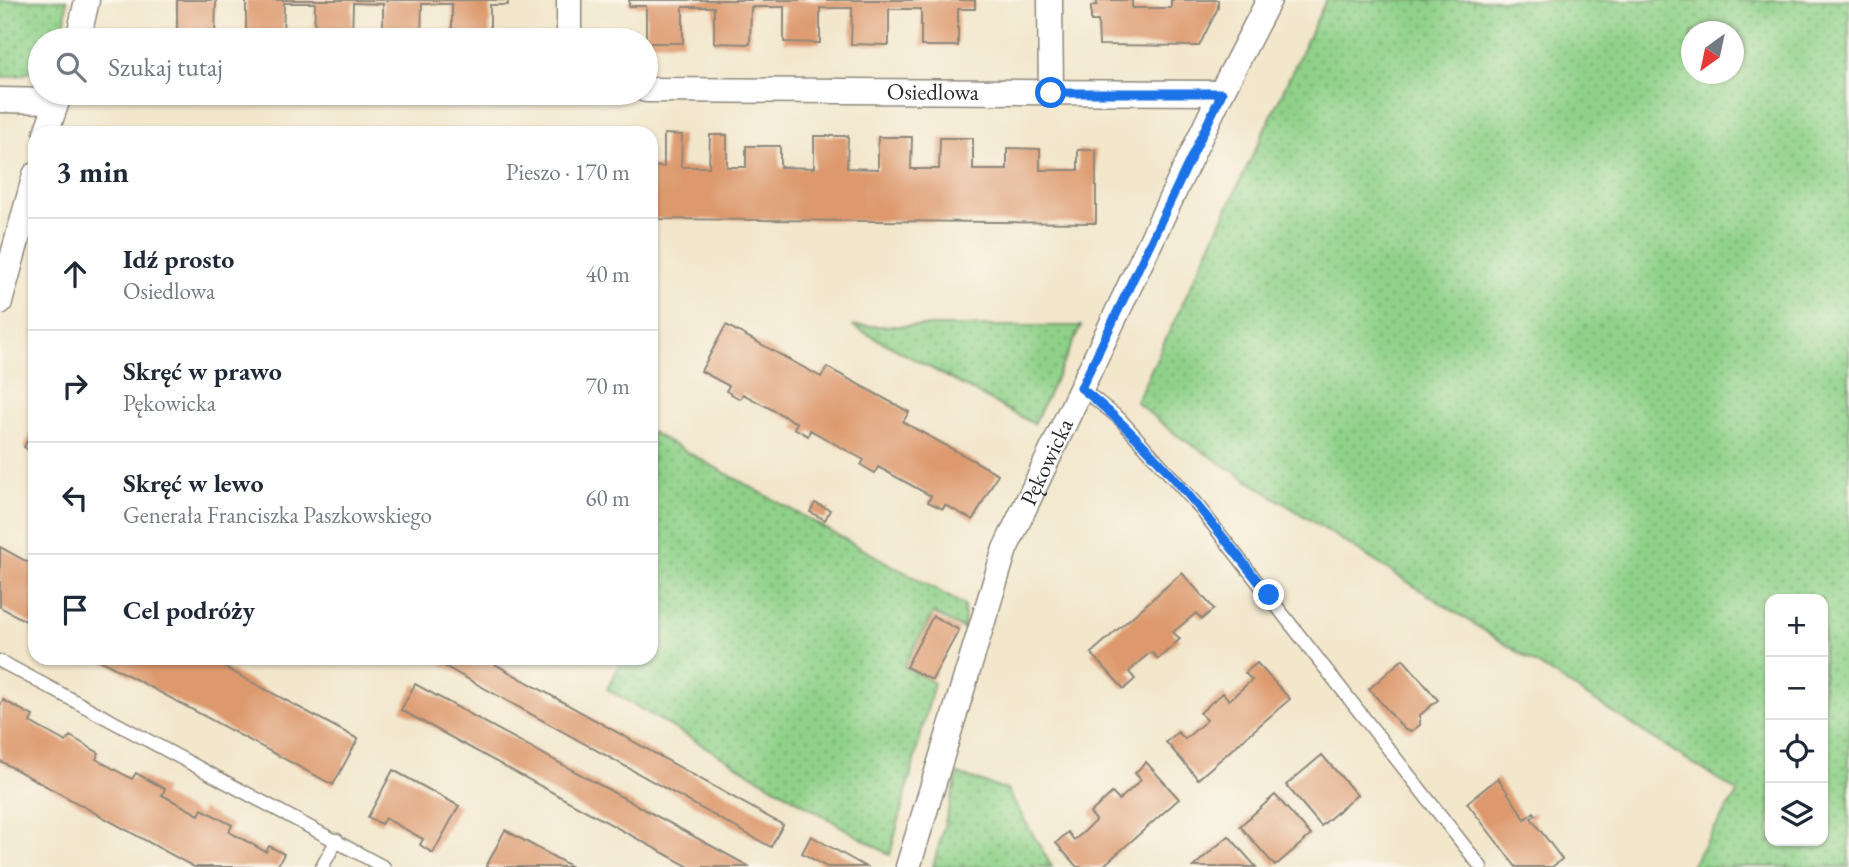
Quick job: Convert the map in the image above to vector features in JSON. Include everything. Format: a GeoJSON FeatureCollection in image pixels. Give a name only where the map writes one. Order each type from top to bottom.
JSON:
{"type":"FeatureCollection","features":[{"type":"Feature","properties":{"kind":"street"},"geometry":{"type":"LineString","coordinates":[[81,28],[87,0]]}},
{"type":"Feature","properties":{"kind":"street"},"geometry":{"type":"LineString","coordinates":[[569,0],[569,28]]}},
{"type":"Feature","properties":{"kind":"street"},"geometry":{"type":"LineString","coordinates":[[1050,0],[1051,93]]}},
{"type":"Feature","properties":{"kind":"street","name":"Pękowicka"},"geometry":{"type":"LineString","coordinates":[[908,867],[1005,549],[1269,0]]}},
{"type":"Feature","properties":{"kind":"street","name":"Osiedlowa"},"geometry":{"type":"LineString","coordinates":[[658,90],[1222,93]]}},
{"type":"Feature","properties":{"kind":"street"},"geometry":{"type":"LineString","coordinates":[[0,100],[28,99]]}},
{"type":"Feature","properties":{"kind":"street"},"geometry":{"type":"LineString","coordinates":[[48,126],[55,105]]}},
{"type":"Feature","properties":{"kind":"street"},"geometry":{"type":"LineString","coordinates":[[0,302],[28,200]]}},
{"type":"Feature","properties":{"kind":"lane"},"geometry":{"type":"LineString","coordinates":[[1081,388],[1120,419],[1198,506],[1482,867]]}},
{"type":"Feature","properties":{"kind":"lane"},"geometry":{"type":"LineString","coordinates":[[0,661],[384,867]]}},
{"type":"Feature","properties":{"kind":"lane"},"geometry":{"type":"LineString","coordinates":[[322,867],[337,841]]}},
{"type":"Feature","properties":{"kind":"green space"},"geometry":{"type":"Polygon","coordinates":[[[0,0],[67,0],[64,28],[28,28],[28,72],[0,78],[0,0]]]}},
{"type":"Feature","properties":{"kind":"green space"},"geometry":{"type":"Polygon","coordinates":[[[1326,0],[1849,0],[1849,867],[1690,867],[1738,792],[1175,434],[1136,402],[1326,0]]]}},
{"type":"Feature","properties":{"kind":"green space"},"geometry":{"type":"Polygon","coordinates":[[[853,326],[1081,326],[1034,424],[853,326]]]}},
{"type":"Feature","properties":{"kind":"green space"},"geometry":{"type":"Polygon","coordinates":[[[658,436],[964,605],[965,630],[933,613],[904,666],[934,683],[890,855],[607,689],[619,665],[658,665],[658,436]]]}},
{"type":"Feature","properties":{"kind":"green space"},"geometry":{"type":"Polygon","coordinates":[[[958,774],[1007,790],[1052,867],[933,867],[958,774]]]}},
{"type":"Feature","properties":{"kind":"building"},"geometry":{"type":"Polygon","coordinates":[[[177,0],[216,0],[215,28],[177,28],[177,0]]]}},
{"type":"Feature","properties":{"kind":"building"},"geometry":{"type":"Polygon","coordinates":[[[246,0],[508,0],[508,5],[490,5],[490,28],[452,28],[452,4],[422,4],[421,28],[383,28],[383,4],[353,3],[352,28],[314,28],[315,3],[284,3],[283,28],[246,28],[246,0]]]}},
{"type":"Feature","properties":{"kind":"building"},"geometry":{"type":"Polygon","coordinates":[[[629,0],[975,0],[975,9],[958,9],[958,46],[921,46],[921,9],[889,9],[889,45],[851,44],[852,8],[820,8],[820,43],[784,42],[784,7],[751,7],[750,44],[714,43],[714,7],[683,7],[683,43],[658,43],[658,28],[646,28],[646,6],[629,6],[629,0]]]}},
{"type":"Feature","properties":{"kind":"building"},"geometry":{"type":"Polygon","coordinates":[[[1097,0],[1132,0],[1132,8],[1171,8],[1171,0],[1218,0],[1218,8],[1199,46],[1099,45],[1098,21],[1091,21],[1091,6],[1097,5],[1097,0]]]}},
{"type":"Feature","properties":{"kind":"building"},"geometry":{"type":"Polygon","coordinates":[[[664,134],[682,135],[681,167],[709,167],[710,135],[727,135],[727,167],[746,167],[746,146],[780,146],[780,167],[814,168],[814,136],[848,136],[847,168],[878,169],[878,137],[912,137],[911,169],[939,169],[940,138],[973,138],[973,170],[1007,170],[1007,148],[1040,149],[1040,170],[1078,170],[1078,150],[1096,150],[1096,223],[658,219],[658,167],[664,167],[664,134]]]}},
{"type":"Feature","properties":{"kind":"building"},"geometry":{"type":"Polygon","coordinates":[[[726,325],[821,377],[827,367],[909,412],[903,422],[998,474],[973,520],[945,505],[943,509],[928,502],[931,496],[878,467],[875,473],[861,465],[864,460],[810,430],[808,436],[794,428],[797,423],[743,394],[740,399],[726,391],[729,386],[701,371],[726,325]]]}},
{"type":"Feature","properties":{"kind":"building"},"geometry":{"type":"Polygon","coordinates":[[[815,503],[830,510],[825,520],[810,512],[815,503]]]}},
{"type":"Feature","properties":{"kind":"building"},"geometry":{"type":"Polygon","coordinates":[[[0,547],[28,562],[28,622],[0,607],[0,547]]]}},
{"type":"Feature","properties":{"kind":"building"},"geometry":{"type":"Polygon","coordinates":[[[1182,573],[1214,609],[1202,619],[1196,613],[1173,632],[1180,639],[1158,659],[1151,652],[1140,661],[1129,672],[1135,679],[1124,689],[1091,653],[1182,573]]]}},
{"type":"Feature","properties":{"kind":"building"},"geometry":{"type":"Polygon","coordinates":[[[933,616],[959,630],[932,680],[906,667],[933,616]]]}},
{"type":"Feature","properties":{"kind":"building"},"geometry":{"type":"Polygon","coordinates":[[[1403,659],[1438,700],[1420,715],[1420,725],[1412,731],[1405,730],[1369,689],[1403,659]]]}},
{"type":"Feature","properties":{"kind":"building"},"geometry":{"type":"Polygon","coordinates":[[[1257,663],[1290,699],[1198,779],[1166,742],[1178,732],[1185,739],[1207,720],[1200,713],[1223,693],[1229,700],[1252,680],[1245,673],[1257,663]]]}},
{"type":"Feature","properties":{"kind":"building"},"geometry":{"type":"Polygon","coordinates":[[[109,665],[220,665],[358,739],[333,785],[109,665]]]}},
{"type":"Feature","properties":{"kind":"building"},"geometry":{"type":"Polygon","coordinates":[[[443,665],[497,665],[783,825],[771,847],[443,665]]]}},
{"type":"Feature","properties":{"kind":"building"},"geometry":{"type":"Polygon","coordinates":[[[415,684],[750,867],[689,867],[401,710],[415,684]]]}},
{"type":"Feature","properties":{"kind":"building"},"geometry":{"type":"Polygon","coordinates":[[[3,700],[33,716],[30,722],[66,742],[70,736],[99,753],[96,759],[132,779],[136,773],[165,789],[162,795],[199,815],[202,809],[232,825],[229,832],[266,852],[269,846],[284,854],[277,867],[194,867],[0,761],[0,705],[3,700]]]}},
{"type":"Feature","properties":{"kind":"building"},"geometry":{"type":"Polygon","coordinates":[[[1322,755],[1357,795],[1321,826],[1286,785],[1322,755]]]}},
{"type":"Feature","properties":{"kind":"building"},"geometry":{"type":"Polygon","coordinates":[[[1146,762],[1179,799],[1102,867],[1077,867],[1056,843],[1068,832],[1074,840],[1085,831],[1096,820],[1090,813],[1112,793],[1119,800],[1141,780],[1135,773],[1146,762]]]}},
{"type":"Feature","properties":{"kind":"building"},"geometry":{"type":"Polygon","coordinates":[[[393,770],[459,806],[433,853],[420,845],[423,839],[385,818],[381,824],[368,817],[393,770]]]}},
{"type":"Feature","properties":{"kind":"building"},"geometry":{"type":"Polygon","coordinates":[[[1498,778],[1525,819],[1534,812],[1536,815],[1531,818],[1562,859],[1552,867],[1516,867],[1467,803],[1498,778]]]}},
{"type":"Feature","properties":{"kind":"building"},"geometry":{"type":"Polygon","coordinates":[[[1275,795],[1311,835],[1275,866],[1240,826],[1275,795]]]}},
{"type":"Feature","properties":{"kind":"building"},"geometry":{"type":"Polygon","coordinates":[[[505,830],[572,867],[486,867],[505,830]]]}},
{"type":"Feature","properties":{"kind":"building"},"geometry":{"type":"Polygon","coordinates":[[[811,836],[866,867],[827,867],[802,853],[811,836]]]}},
{"type":"Feature","properties":{"kind":"building"},"geometry":{"type":"Polygon","coordinates":[[[1229,836],[1256,867],[1193,867],[1211,851],[1229,836]]]}},
{"type":"Feature","properties":{"kind":"route"},"geometry":{"type":"LineString","coordinates":[[1051,93],[1222,93],[1081,388],[1120,419],[1198,506],[1269,595]]}}]}
